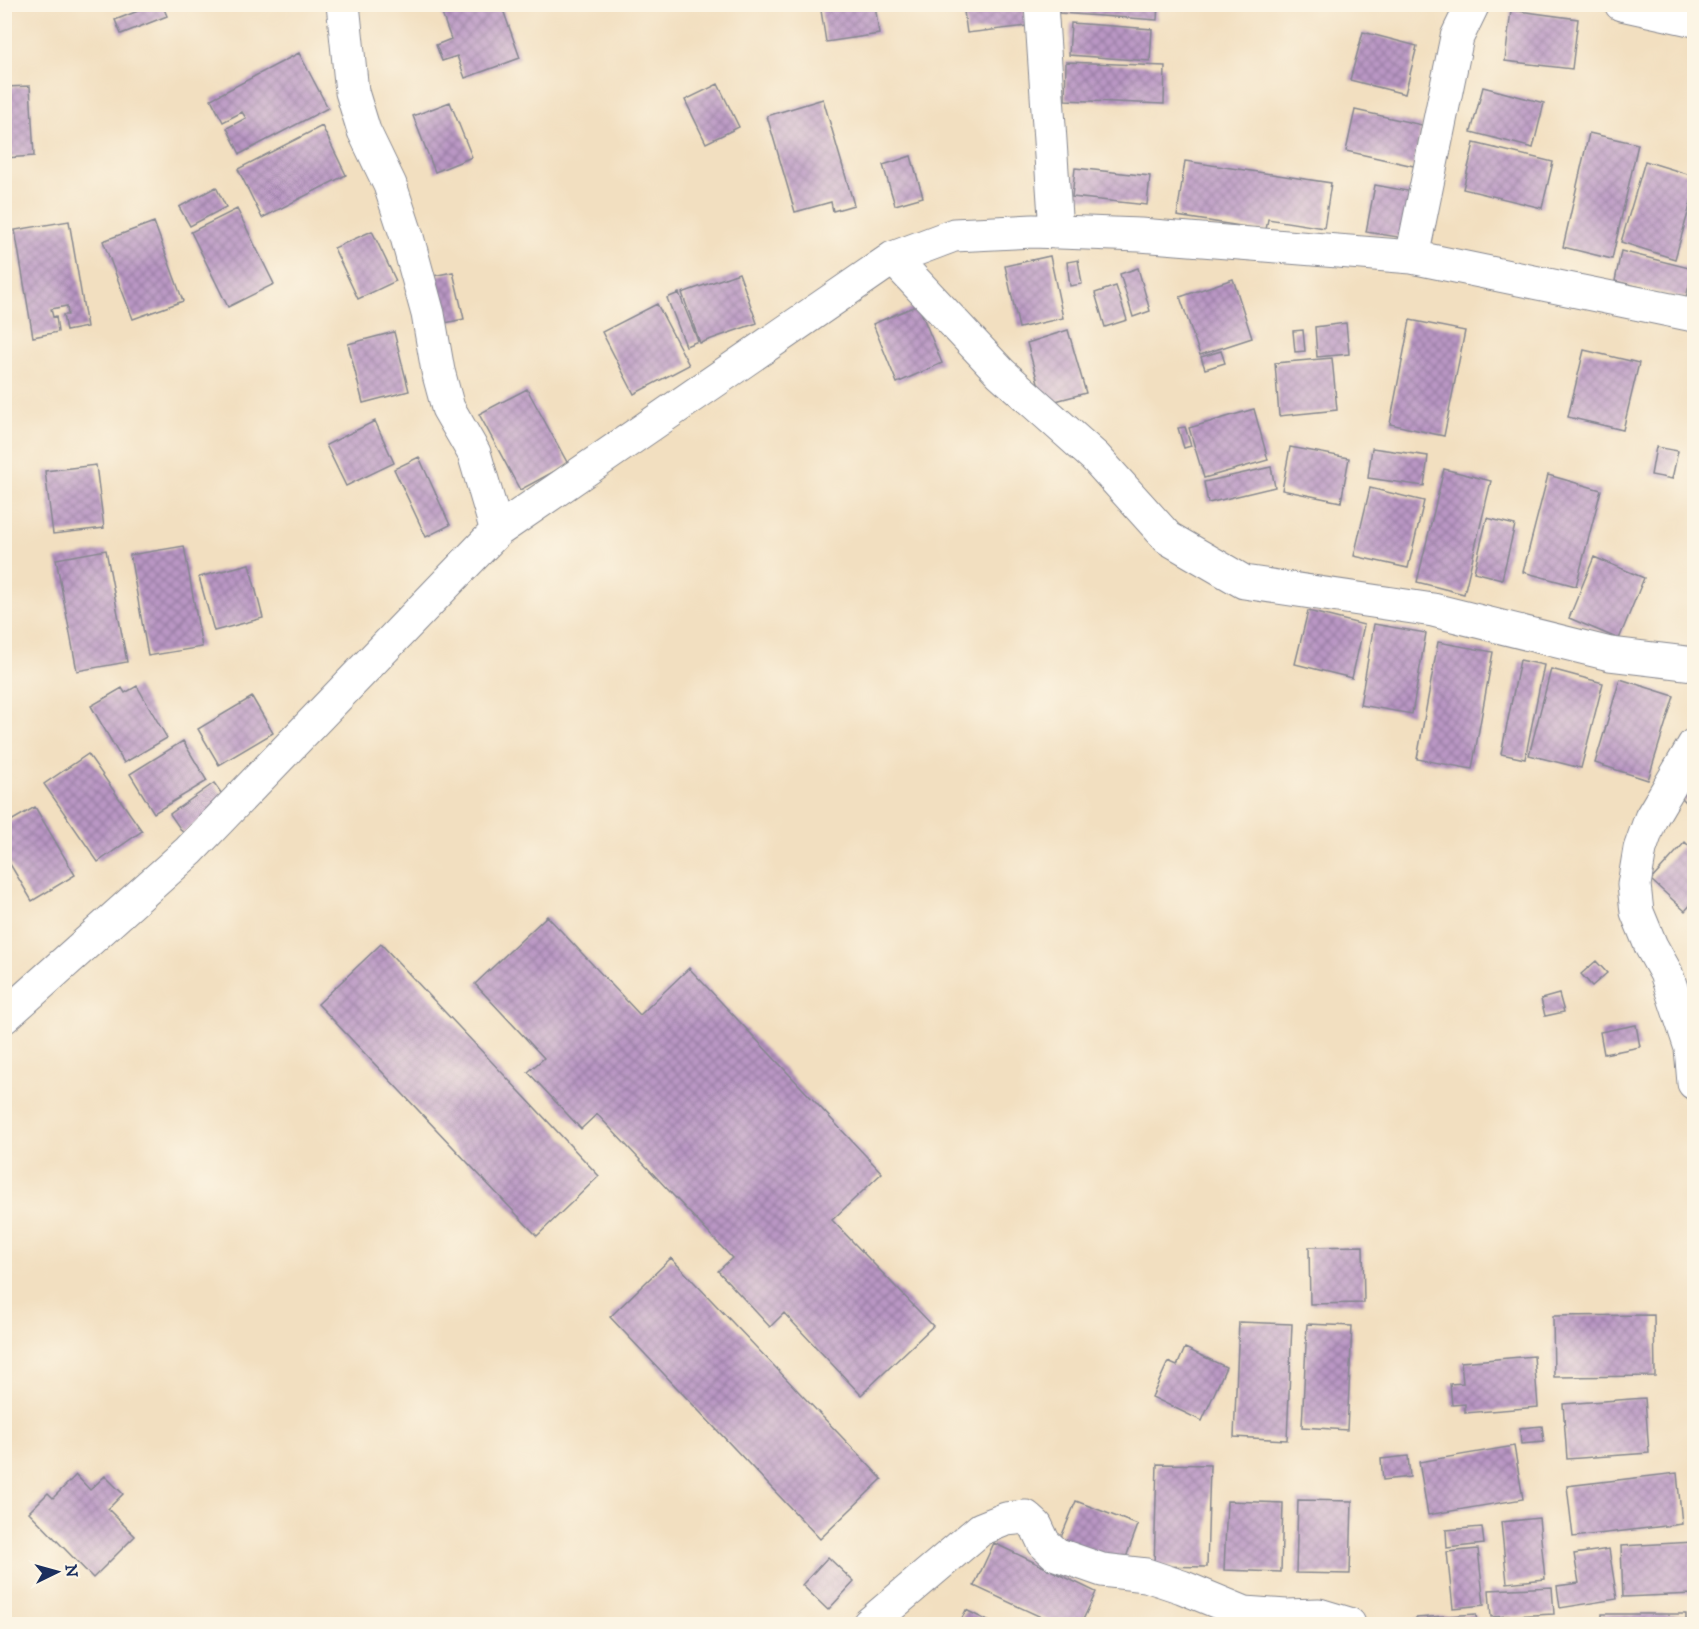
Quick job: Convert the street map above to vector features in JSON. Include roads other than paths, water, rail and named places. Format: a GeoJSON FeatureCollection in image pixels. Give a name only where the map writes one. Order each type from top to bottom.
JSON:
{"type":"FeatureCollection","features":[{"type":"Feature","properties":{"kind":"street"},"geometry":{"type":"LineString","coordinates":[[343,4],[352,92],[364,131],[390,185],[407,237],[428,314],[438,370],[448,408],[474,453],[497,531]]}},
{"type":"Feature","properties":{"kind":"street"},"geometry":{"type":"LineString","coordinates":[[1041,4],[1056,232]]}},
{"type":"Feature","properties":{"kind":"street"},"geometry":{"type":"LineString","coordinates":[[1412,257],[1457,37],[1473,4]]}},
{"type":"Feature","properties":{"kind":"street"},"geometry":{"type":"LineString","coordinates":[[1621,4],[1695,20]]}},
{"type":"Feature","properties":{"kind":"street"},"geometry":{"type":"LineString","coordinates":[[4,1017],[189,851],[497,531],[893,258],[954,235],[1033,231],[1140,235],[1412,257],[1692,307]]}},
{"type":"Feature","properties":{"kind":"street"},"geometry":{"type":"LineString","coordinates":[[893,258],[1001,372],[1095,457],[1168,538],[1244,582],[1433,610],[1610,654],[1695,664]]}},
{"type":"Feature","properties":{"kind":"street"},"geometry":{"type":"LineString","coordinates":[[1695,744],[1651,818],[1640,849],[1634,885],[1637,912],[1651,946],[1666,973],[1691,1048],[1695,1083]]}},
{"type":"Feature","properties":{"kind":"street"},"geometry":{"type":"LineString","coordinates":[[869,1624],[981,1529],[1006,1519],[1026,1517],[1036,1526],[1044,1543],[1056,1554],[1102,1570],[1146,1575],[1245,1613],[1286,1616],[1319,1615],[1349,1624]]}}]}
